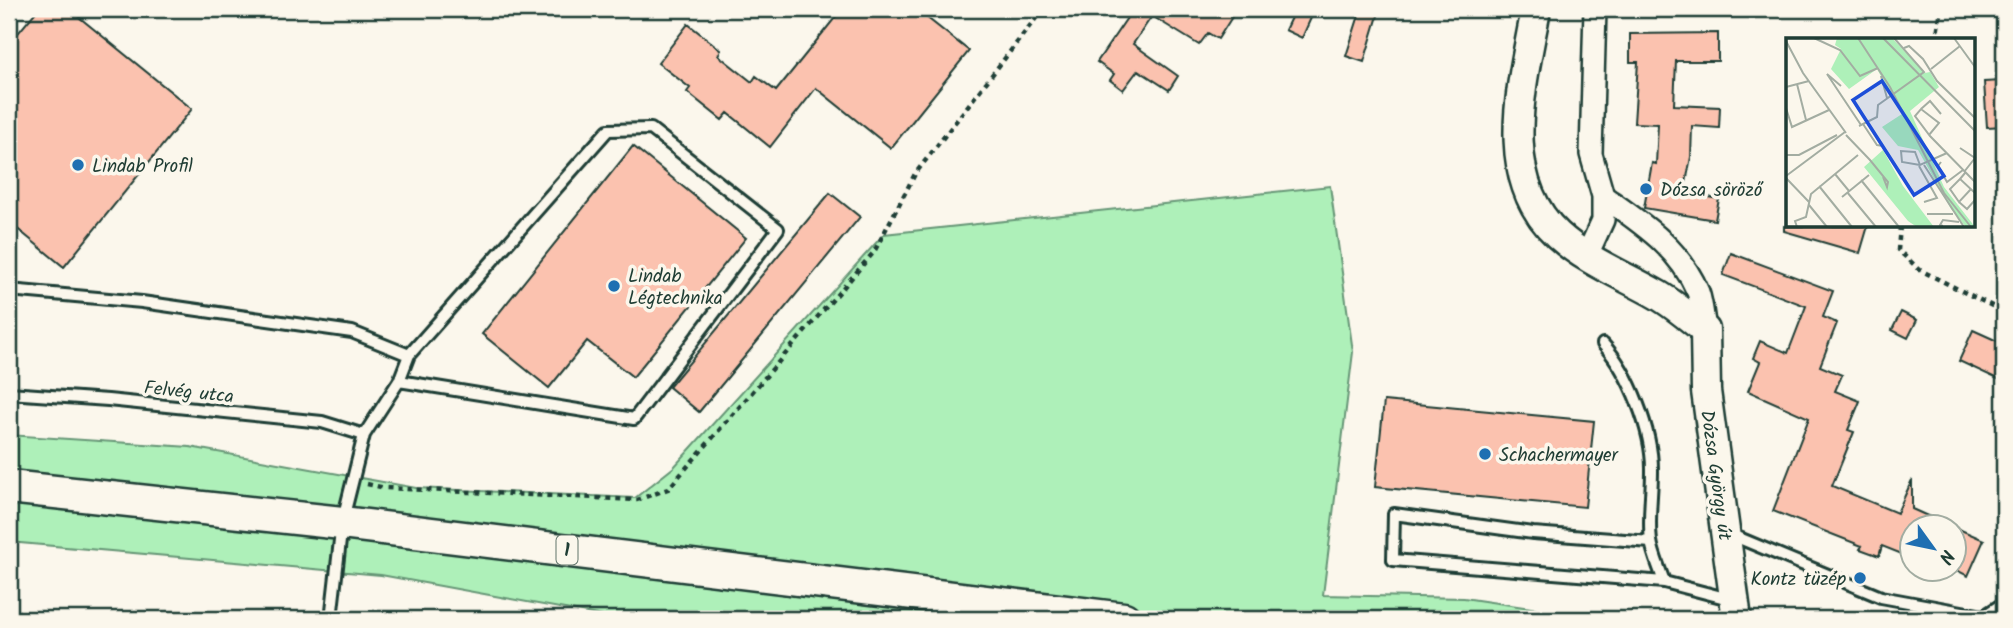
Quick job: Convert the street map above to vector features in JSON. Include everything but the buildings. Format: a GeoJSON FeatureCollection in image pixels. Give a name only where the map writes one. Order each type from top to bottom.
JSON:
{"type":"FeatureCollection","features":[{"type":"Feature","properties":{"kind":"main road","name":"1"},"geometry":{"type":"LineString","coordinates":[[9,487],[342,523],[1124,619]]}},
{"type":"Feature","properties":{"kind":"street"},"geometry":{"type":"LineString","coordinates":[[1536,9],[1522,91],[1518,148],[1526,191],[1538,214],[1559,237],[1660,296],[1705,330]]}},
{"type":"Feature","properties":{"kind":"street"},"geometry":{"type":"LineString","coordinates":[[1587,255],[1603,220],[1603,196],[1591,155],[1595,9]]}},
{"type":"Feature","properties":{"kind":"street","name":"Dózsa György út"},"geometry":{"type":"LineString","coordinates":[[1603,196],[1654,232],[1683,263],[1699,295],[1705,330],[1706,391],[1736,610]]}},
{"type":"Feature","properties":{"kind":"lane"},"geometry":{"type":"LineString","coordinates":[[331,619],[342,523],[364,435],[398,381],[409,355],[608,130],[651,129],[778,229],[634,419],[398,381]]}},
{"type":"Feature","properties":{"kind":"lane"},"geometry":{"type":"LineString","coordinates":[[9,290],[142,302],[352,332],[409,355]]}},
{"type":"Feature","properties":{"kind":"lane"},"geometry":{"type":"LineString","coordinates":[[1603,344],[1617,359],[1628,379],[1647,439],[1653,468],[1651,542],[1664,582]]}},
{"type":"Feature","properties":{"kind":"lane","name":"Felvég utca"},"geometry":{"type":"LineString","coordinates":[[9,393],[108,400],[321,422],[364,435]]}},
{"type":"Feature","properties":{"kind":"lane"},"geometry":{"type":"LineString","coordinates":[[1651,542],[1533,533],[1394,514],[1393,560],[1664,582],[1736,610]]}},
{"type":"Feature","properties":{"kind":"lane"},"geometry":{"type":"LineString","coordinates":[[1724,532],[1881,597],[1984,616],[2004,603]]}},
{"type":"Feature","properties":{"kind":"path"},"geometry":{"type":"LineString","coordinates":[[352,481],[385,488],[637,500],[668,489],[874,252],[915,174],[1043,9]]}},
{"type":"Feature","properties":{"kind":"path"},"geometry":{"type":"LineString","coordinates":[[1936,38],[1941,9]]}},
{"type":"Feature","properties":{"kind":"path"},"geometry":{"type":"LineString","coordinates":[[1900,228],[1898,250],[1920,270],[2004,312]]}},
{"type":"Feature","properties":{"kind":"green space"},"geometry":{"type":"Polygon","coordinates":[[[1330,186],[1353,352],[1323,595],[1464,598],[1605,619],[619,619],[381,575],[9,542],[9,435],[190,447],[416,488],[635,498],[674,467],[884,234],[1330,186]]]}},
{"type":"Feature","properties":{"kind":"place","name":"Lindab Profil"},"geometry":{"type":"Point","coordinates":[78,165]}},
{"type":"Feature","properties":{"kind":"place","name":"Dózsa söröző"},"geometry":{"type":"Point","coordinates":[1646,189]}},
{"type":"Feature","properties":{"kind":"place","name":"Lindab Légtechnika"},"geometry":{"type":"Point","coordinates":[614,286]}},
{"type":"Feature","properties":{"kind":"place","name":"Schachermayer"},"geometry":{"type":"Point","coordinates":[1485,454]}},
{"type":"Feature","properties":{"kind":"place","name":"Kontz tüzép"},"geometry":{"type":"Point","coordinates":[1860,578]}}]}
